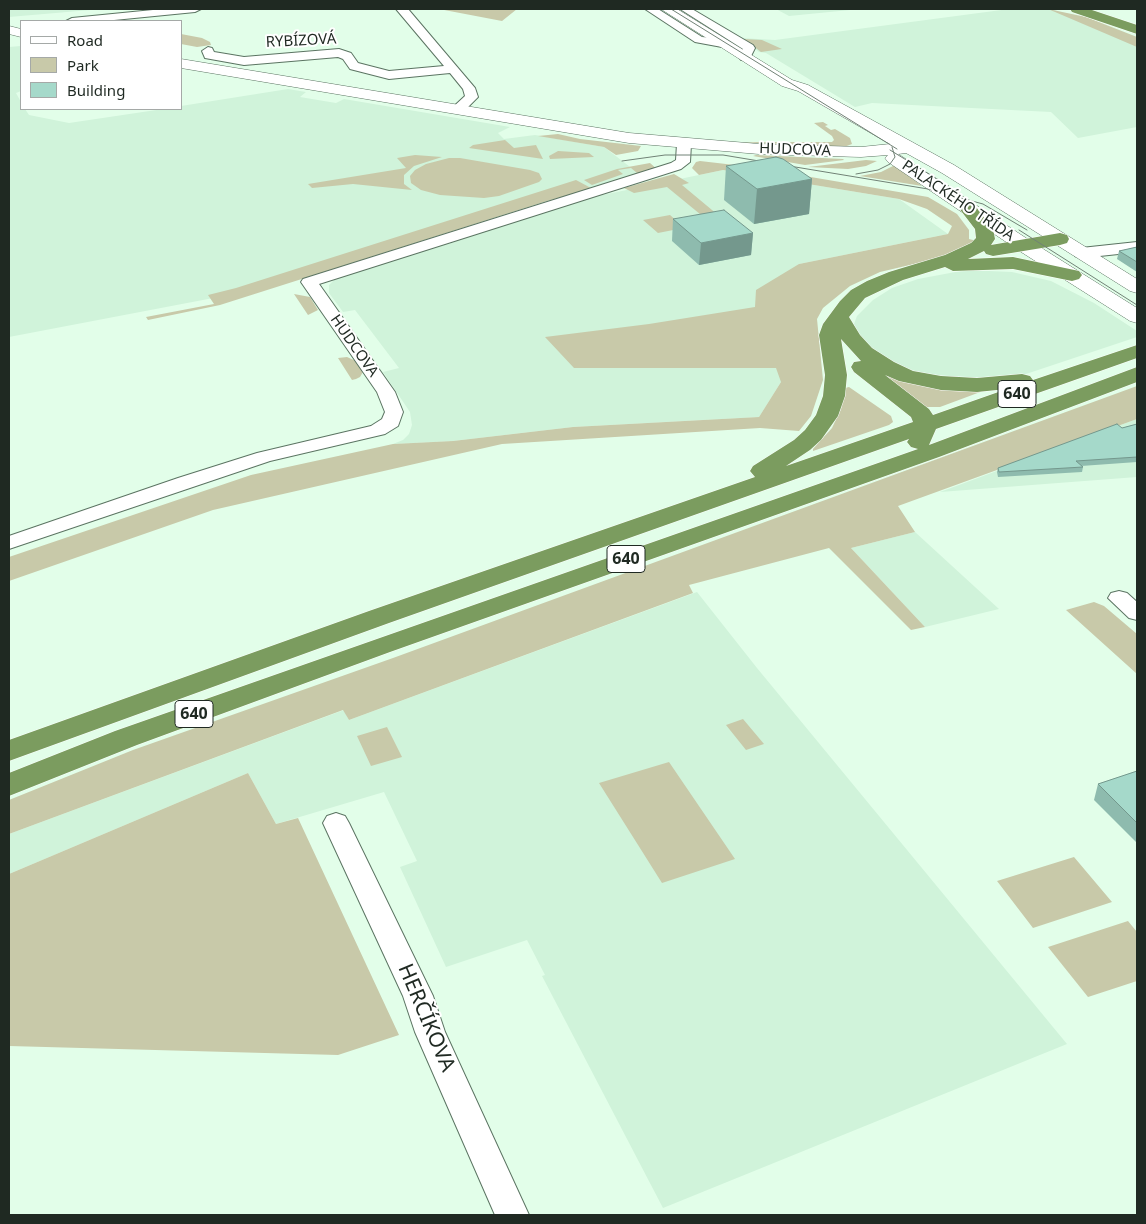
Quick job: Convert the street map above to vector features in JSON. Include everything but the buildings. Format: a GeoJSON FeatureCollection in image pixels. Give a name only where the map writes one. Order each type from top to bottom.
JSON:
{"type":"FeatureCollection","features":[{"type":"Feature","properties":{"kind":"highway"},"geometry":{"type":"LineString","coordinates":[[1077,9],[1137,30]]}},
{"type":"Feature","properties":{"kind":"highway"},"geometry":{"type":"LineString","coordinates":[[958,262],[986,239],[984,229],[967,207]]}},
{"type":"Feature","properties":{"kind":"highway"},"geometry":{"type":"LineString","coordinates":[[926,426],[921,414],[860,365],[849,347],[843,325],[842,311],[852,300],[874,285],[896,276],[958,262],[1018,255],[1025,246],[1060,240]]}},
{"type":"Feature","properties":{"kind":"highway"},"geometry":{"type":"LineString","coordinates":[[958,262],[1014,263],[1072,275]]}},
{"type":"Feature","properties":{"kind":"highway"},"geometry":{"type":"LineString","coordinates":[[697,506],[789,455],[813,435],[827,416],[834,396],[836,375],[830,335],[833,324],[843,325]]}},
{"type":"Feature","properties":{"kind":"highway"},"geometry":{"type":"LineString","coordinates":[[843,325],[857,346],[886,368],[906,376],[941,382],[977,385],[1011,383],[1107,363]]}},
{"type":"Feature","properties":{"kind":"highway","name":"640"},"geometry":{"type":"LineString","coordinates":[[9,751],[379,616],[1137,351]]}},
{"type":"Feature","properties":{"kind":"highway","name":"640"},"geometry":{"type":"LineString","coordinates":[[835,361],[848,375],[890,408],[900,415],[926,426],[943,432],[955,433],[994,428]]}},
{"type":"Feature","properties":{"kind":"highway","name":"640"},"geometry":{"type":"LineString","coordinates":[[9,785],[126,738],[872,472],[1137,374]]}},
{"type":"Feature","properties":{"kind":"highway","name":"640"},"geometry":{"type":"LineString","coordinates":[[872,472],[919,442],[926,426]]}},
{"type":"Feature","properties":{"kind":"street"},"geometry":{"type":"LineString","coordinates":[[82,20],[195,9]]}},
{"type":"Feature","properties":{"kind":"street"},"geometry":{"type":"LineString","coordinates":[[402,9],[469,88],[472,97],[458,110]]}},
{"type":"Feature","properties":{"kind":"street"},"geometry":{"type":"LineString","coordinates":[[651,9],[699,40],[722,43]]}},
{"type":"Feature","properties":{"kind":"street","name":"PALACKÉHO TŘÍDA"},"geometry":{"type":"LineString","coordinates":[[668,9],[787,83],[803,88],[907,148],[948,169],[1137,287]]}},
{"type":"Feature","properties":{"kind":"street"},"geometry":{"type":"LineString","coordinates":[[685,9],[749,48],[745,57]]}},
{"type":"Feature","properties":{"kind":"street","name":"RYBÍZOVÁ"},"geometry":{"type":"LineString","coordinates":[[208,51],[209,55],[244,61],[339,53],[347,56],[354,66],[389,75],[452,69]]}},
{"type":"Feature","properties":{"kind":"street","name":"HUDCOVA"},"geometry":{"type":"LineString","coordinates":[[182,63],[629,138],[684,144],[787,150],[861,152],[907,148]]}},
{"type":"Feature","properties":{"kind":"street","name":"PALACKÉHO TŘÍDA"},"geometry":{"type":"LineString","coordinates":[[787,83],[785,89],[794,98],[882,151],[1131,314]]}},
{"type":"Feature","properties":{"kind":"street","name":"HUDCOVA"},"geometry":{"type":"LineString","coordinates":[[9,543],[246,463],[378,430],[391,422],[394,412],[386,392],[310,282],[676,166],[683,162],[684,144]]}},
{"type":"Feature","properties":{"kind":"street"},"geometry":{"type":"LineString","coordinates":[[1081,253],[1137,247]]}},
{"type":"Feature","properties":{"kind":"street"},"geometry":{"type":"LineString","coordinates":[[1128,596],[1137,613]]}},
{"type":"Feature","properties":{"kind":"street","name":"HERČÍKOVA"},"geometry":{"type":"LineString","coordinates":[[336,823],[418,996],[430,1032],[512,1215]]}},
{"type":"Feature","properties":{"kind":"shaded area"},"geometry":{"type":"Polygon","coordinates":[[[9,9],[102,9],[9,17],[9,9]]]}},
{"type":"Feature","properties":{"kind":"shaded area"},"geometry":{"type":"Polygon","coordinates":[[[776,9],[860,9],[789,16],[776,9]]]}},
{"type":"Feature","properties":{"kind":"shaded area"},"geometry":{"type":"Polygon","coordinates":[[[1009,9],[1052,9],[1137,43],[1137,127],[1078,138],[1051,112],[872,103],[855,107],[766,53],[759,52],[741,38],[775,40],[1009,9]]]}},
{"type":"Feature","properties":{"kind":"shaded area"},"geometry":{"type":"Polygon","coordinates":[[[20,46],[20,91],[16,93],[20,100],[20,110],[26,110],[29,115],[69,123],[156,110],[182,110],[182,106],[288,89],[306,92],[300,97],[336,103],[344,99],[510,127],[498,133],[504,139],[535,135],[604,147],[638,173],[591,188],[587,186],[250,291],[9,337],[9,47],[20,46]]]}},
{"type":"Feature","properties":{"kind":"shaded area"},"geometry":{"type":"Polygon","coordinates":[[[723,170],[899,199],[948,234],[799,264],[781,382],[759,417],[573,427],[453,441],[393,444],[403,440],[409,434],[412,425],[410,412],[383,372],[399,368],[355,310],[343,312],[329,293],[329,285],[335,279],[588,198],[723,170]]]}},
{"type":"Feature","properties":{"kind":"shaded area"},"geometry":{"type":"Polygon","coordinates":[[[966,270],[1012,272],[1051,281],[1094,303],[1137,331],[1137,337],[1014,378],[975,381],[916,374],[889,363],[857,335],[854,324],[857,316],[873,300],[892,288],[918,279],[966,270]]]}},
{"type":"Feature","properties":{"kind":"shaded area"},"geometry":{"type":"Polygon","coordinates":[[[1137,419],[1137,477],[940,492],[1137,419]]]}},
{"type":"Feature","properties":{"kind":"shaded area"},"geometry":{"type":"Polygon","coordinates":[[[915,532],[999,609],[925,627],[851,548],[915,532]]]}},
{"type":"Feature","properties":{"kind":"shaded area"},"geometry":{"type":"Polygon","coordinates":[[[697,592],[757,668],[1067,1044],[663,1208],[542,976],[545,975],[527,940],[446,967],[400,867],[417,861],[384,792],[276,824],[248,773],[9,874],[9,834],[344,710],[349,720],[697,592]]]}},
{"type":"Feature","properties":{"kind":"green space"},"geometry":{"type":"Polygon","coordinates":[[[439,9],[517,9],[502,21],[439,9]]]}},
{"type":"Feature","properties":{"kind":"green space"},"geometry":{"type":"Polygon","coordinates":[[[1048,9],[1086,17],[1137,37],[1137,47],[1048,9]]]}},
{"type":"Feature","properties":{"kind":"green space"},"geometry":{"type":"Polygon","coordinates":[[[182,34],[202,38],[210,42],[211,45],[197,47],[182,44],[182,34]]]}},
{"type":"Feature","properties":{"kind":"green space"},"geometry":{"type":"Polygon","coordinates":[[[744,39],[762,40],[782,49],[761,52],[744,39]]]}},
{"type":"Feature","properties":{"kind":"green space"},"geometry":{"type":"Polygon","coordinates":[[[823,122],[831,130],[835,129],[850,138],[852,144],[844,147],[736,142],[832,142],[834,140],[832,136],[814,123],[823,122]]]}},
{"type":"Feature","properties":{"kind":"green space"},"geometry":{"type":"Polygon","coordinates":[[[558,134],[580,139],[641,146],[638,151],[616,155],[604,147],[538,136],[558,134]]]}},
{"type":"Feature","properties":{"kind":"green space"},"geometry":{"type":"Polygon","coordinates":[[[505,140],[514,148],[536,145],[543,159],[469,148],[473,145],[505,140]]]}},
{"type":"Feature","properties":{"kind":"green space"},"geometry":{"type":"Polygon","coordinates":[[[558,151],[589,153],[594,157],[550,159],[549,156],[558,151]]]}},
{"type":"Feature","properties":{"kind":"green space"},"geometry":{"type":"Polygon","coordinates":[[[415,155],[442,157],[414,166],[404,175],[404,184],[412,190],[353,184],[312,188],[308,184],[406,168],[397,158],[415,155]]]}},
{"type":"Feature","properties":{"kind":"green space"},"geometry":{"type":"Polygon","coordinates":[[[753,156],[844,160],[805,165],[753,156]]]}},
{"type":"Feature","properties":{"kind":"green space"},"geometry":{"type":"Polygon","coordinates":[[[449,158],[460,158],[530,170],[539,173],[542,179],[539,182],[499,196],[484,198],[440,195],[421,190],[411,183],[410,176],[415,170],[426,164],[449,158]]]}},
{"type":"Feature","properties":{"kind":"green space"},"geometry":{"type":"Polygon","coordinates":[[[866,160],[877,161],[866,166],[848,169],[808,167],[866,160]]]}},
{"type":"Feature","properties":{"kind":"green space"},"geometry":{"type":"Polygon","coordinates":[[[696,162],[752,167],[928,197],[957,214],[969,230],[969,239],[977,241],[971,246],[931,260],[880,272],[850,286],[823,308],[817,319],[823,380],[811,416],[799,431],[760,428],[502,444],[213,510],[9,581],[9,557],[251,475],[393,444],[453,441],[573,427],[759,417],[781,382],[776,368],[574,368],[545,337],[649,324],[755,307],[756,290],[799,264],[948,234],[952,226],[927,209],[899,199],[723,170],[699,175],[692,168],[696,162]]]}},
{"type":"Feature","properties":{"kind":"green space"},"geometry":{"type":"Polygon","coordinates":[[[650,163],[658,170],[547,201],[220,305],[148,320],[146,317],[214,304],[208,295],[236,288],[576,180],[591,188],[637,173],[631,168],[618,170],[623,174],[592,185],[584,180],[617,169],[650,163]]]}},
{"type":"Feature","properties":{"kind":"green space"},"geometry":{"type":"Polygon","coordinates":[[[895,165],[922,186],[860,176],[881,172],[895,165]]]}},
{"type":"Feature","properties":{"kind":"green space"},"geometry":{"type":"Polygon","coordinates":[[[674,174],[689,183],[682,185],[724,220],[658,233],[643,220],[670,215],[680,224],[706,219],[667,187],[634,193],[624,188],[674,174]]]}},
{"type":"Feature","properties":{"kind":"green space"},"geometry":{"type":"Polygon","coordinates":[[[294,294],[310,297],[318,310],[308,315],[294,294]]]}},
{"type":"Feature","properties":{"kind":"green space"},"geometry":{"type":"Polygon","coordinates":[[[347,357],[356,361],[363,372],[360,377],[352,380],[338,358],[347,357]]]}},
{"type":"Feature","properties":{"kind":"green space"},"geometry":{"type":"Polygon","coordinates":[[[876,368],[983,391],[940,407],[925,407],[876,368]]]}},
{"type":"Feature","properties":{"kind":"green space"},"geometry":{"type":"Polygon","coordinates":[[[1137,386],[1137,419],[898,506],[915,532],[851,548],[925,627],[911,630],[829,548],[689,585],[693,593],[349,720],[343,710],[9,834],[9,800],[133,750],[393,658],[1137,386]]]}},
{"type":"Feature","properties":{"kind":"green space"},"geometry":{"type":"Polygon","coordinates":[[[849,387],[891,416],[893,422],[813,451],[832,428],[841,409],[845,388],[849,387]]]}},
{"type":"Feature","properties":{"kind":"green space"},"geometry":{"type":"Polygon","coordinates":[[[1094,602],[1104,606],[1137,634],[1137,674],[1066,610],[1094,602]]]}},
{"type":"Feature","properties":{"kind":"green space"},"geometry":{"type":"Polygon","coordinates":[[[743,719],[764,744],[746,750],[726,725],[743,719]]]}},
{"type":"Feature","properties":{"kind":"green space"},"geometry":{"type":"Polygon","coordinates":[[[387,727],[402,757],[371,766],[357,736],[387,727]]]}},
{"type":"Feature","properties":{"kind":"green space"},"geometry":{"type":"Polygon","coordinates":[[[669,762],[735,859],[662,883],[599,783],[669,762]]]}},
{"type":"Feature","properties":{"kind":"green space"},"geometry":{"type":"Polygon","coordinates":[[[248,773],[276,824],[298,818],[399,1035],[338,1055],[9,1046],[9,874],[248,773]]]}},
{"type":"Feature","properties":{"kind":"green space"},"geometry":{"type":"Polygon","coordinates":[[[1074,857],[1112,902],[1033,928],[997,881],[1074,857]]]}},
{"type":"Feature","properties":{"kind":"green space"},"geometry":{"type":"Polygon","coordinates":[[[1128,921],[1137,932],[1137,981],[1088,997],[1048,947],[1128,921]]]}},
{"type":"Feature","properties":{"kind":"tram line"},"geometry":{"type":"LineString","coordinates":[[671,9],[897,149]]}},
{"type":"Feature","properties":{"kind":"tram line"},"geometry":{"type":"LineString","coordinates":[[892,147],[894,152]]}},
{"type":"Feature","properties":{"kind":"tram line"},"geometry":{"type":"LineString","coordinates":[[890,150],[894,152]]}},
{"type":"Feature","properties":{"kind":"tram line"},"geometry":{"type":"LineString","coordinates":[[856,174],[878,170],[890,164],[895,157],[894,152]]}},
{"type":"Feature","properties":{"kind":"tram line"},"geometry":{"type":"LineString","coordinates":[[894,152],[960,193]]}},
{"type":"Feature","properties":{"kind":"tram line"},"geometry":{"type":"LineString","coordinates":[[622,161],[665,155],[723,155],[928,189],[983,204],[1027,230]]}},
{"type":"Feature","properties":{"kind":"tram line"},"geometry":{"type":"LineString","coordinates":[[1019,230],[1137,305]]}}]}
